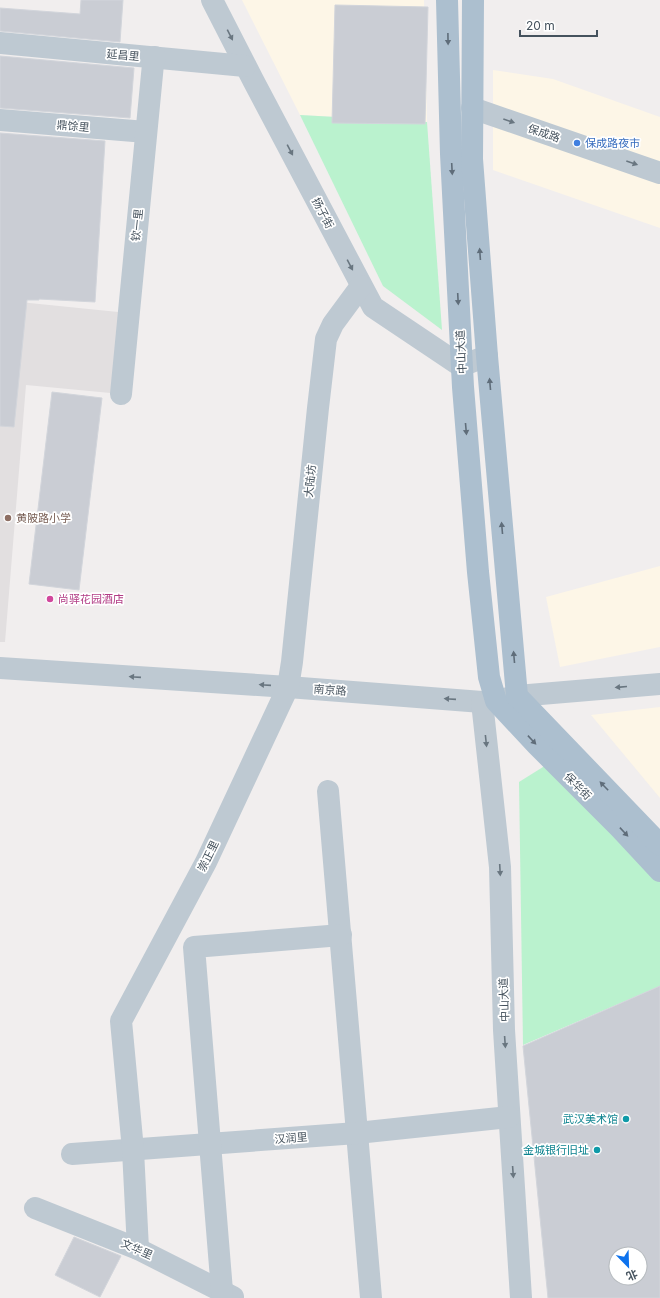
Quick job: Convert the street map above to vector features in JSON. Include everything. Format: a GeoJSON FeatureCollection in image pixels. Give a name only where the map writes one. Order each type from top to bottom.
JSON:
{"type":"FeatureCollection","features":[{"type":"Feature","properties":{"kind":"main road","name":"中山大道"},"geometry":{"type":"LineString","coordinates":[[447,0],[451,154],[461,366],[478,572],[489,677],[489,702]]}},
{"type":"Feature","properties":{"kind":"main road"},"geometry":{"type":"LineString","coordinates":[[473,0],[472,160],[487,356],[517,696]]}},
{"type":"Feature","properties":{"kind":"main road","name":"保华街"},"geometry":{"type":"LineString","coordinates":[[517,696],[660,845]]}},
{"type":"Feature","properties":{"kind":"main road","name":"保华街"},"geometry":{"type":"LineString","coordinates":[[489,702],[537,745],[620,828],[660,871]]}},
{"type":"Feature","properties":{"kind":"street","name":"扬子街"},"geometry":{"type":"LineString","coordinates":[[212,0],[245,66],[373,307],[461,366]]}},
{"type":"Feature","properties":{"kind":"street","name":"延昌里"},"geometry":{"type":"LineString","coordinates":[[0,43],[245,66]]}},
{"type":"Feature","properties":{"kind":"street","name":"钦一里"},"geometry":{"type":"LineString","coordinates":[[121,394],[146,132],[153,64],[155,58]]}},
{"type":"Feature","properties":{"kind":"street","name":"保成路"},"geometry":{"type":"LineString","coordinates":[[472,108],[660,172]]}},
{"type":"Feature","properties":{"kind":"street","name":"鼎馀里"},"geometry":{"type":"LineString","coordinates":[[0,120],[146,132]]}},
{"type":"Feature","properties":{"kind":"street","name":"大陆坊"},"geometry":{"type":"LineString","coordinates":[[288,687],[292,662],[326,339],[333,324],[361,286]]}},
{"type":"Feature","properties":{"kind":"street"},"geometry":{"type":"LineString","coordinates":[[461,366],[487,356]]}},
{"type":"Feature","properties":{"kind":"street","name":"南京路"},"geometry":{"type":"LineString","coordinates":[[0,668],[489,702],[517,696],[660,684]]}},
{"type":"Feature","properties":{"kind":"street","name":"崇正里"},"geometry":{"type":"LineString","coordinates":[[133,1150],[121,1021],[206,862],[288,687]]}},
{"type":"Feature","properties":{"kind":"street","name":"中山大道"},"geometry":{"type":"LineString","coordinates":[[489,702],[500,867],[504,1030],[522,1298]]}},
{"type":"Feature","properties":{"kind":"street"},"geometry":{"type":"LineString","coordinates":[[328,791],[371,1298]]}},
{"type":"Feature","properties":{"kind":"street"},"geometry":{"type":"LineString","coordinates":[[229,1295],[211,1144],[194,947],[341,935]]}},
{"type":"Feature","properties":{"kind":"street","name":"汉润里"},"geometry":{"type":"LineString","coordinates":[[72,1154],[357,1133],[509,1117]]}},
{"type":"Feature","properties":{"kind":"street"},"geometry":{"type":"LineString","coordinates":[[133,1150],[138,1249]]}},
{"type":"Feature","properties":{"kind":"street","name":"文华里"},"geometry":{"type":"LineString","coordinates":[[35,1208],[138,1249],[229,1295]]}},
{"type":"Feature","properties":{"kind":"shaded area"},"geometry":{"type":"Polygon","coordinates":[[[242,0],[424,0],[427,122],[300,115],[242,0]]]}},
{"type":"Feature","properties":{"kind":"shaded area","name":"保成路夜市"},"geometry":{"type":"Polygon","coordinates":[[[493,70],[553,79],[660,117],[660,228],[493,170],[493,70]]]}},
{"type":"Feature","properties":{"kind":"shaded area","name":"黄陂路小学"},"geometry":{"type":"Polygon","coordinates":[[[0,300],[128,313],[121,394],[26,385],[5,642],[0,642],[0,300]]]}},
{"type":"Feature","properties":{"kind":"shaded area"},"geometry":{"type":"Polygon","coordinates":[[[660,566],[660,647],[560,667],[546,597],[660,566]]]}},
{"type":"Feature","properties":{"kind":"shaded area"},"geometry":{"type":"Polygon","coordinates":[[[660,707],[660,798],[591,715],[660,707]]]}},
{"type":"Feature","properties":{"kind":"green space"},"geometry":{"type":"Polygon","coordinates":[[[300,115],[427,122],[442,330],[383,286],[300,115]]]}},
{"type":"Feature","properties":{"kind":"green space"},"geometry":{"type":"Polygon","coordinates":[[[551,762],[660,882],[660,986],[523,1045],[519,782],[551,762]]]}},
{"type":"Feature","properties":{"kind":"building"},"geometry":{"type":"Polygon","coordinates":[[[81,0],[123,0],[120,42],[0,31],[0,8],[80,14],[81,0]]]}},
{"type":"Feature","properties":{"kind":"building"},"geometry":{"type":"Polygon","coordinates":[[[335,5],[428,7],[425,124],[332,123],[335,5]]]}},
{"type":"Feature","properties":{"kind":"building"},"geometry":{"type":"Polygon","coordinates":[[[0,56],[134,68],[130,118],[0,108],[0,56]]]}},
{"type":"Feature","properties":{"kind":"building"},"geometry":{"type":"Polygon","coordinates":[[[0,133],[105,141],[95,302],[39,299],[27,300],[14,427],[0,426],[0,133]]]}},
{"type":"Feature","properties":{"kind":"building"},"geometry":{"type":"Polygon","coordinates":[[[52,392],[102,398],[79,590],[29,584],[52,392]]]}},
{"type":"Feature","properties":{"kind":"building","name":"金城银行旧址"},"geometry":{"type":"Polygon","coordinates":[[[660,986],[660,1298],[548,1298],[523,1046],[660,986]]]}},
{"type":"Feature","properties":{"kind":"building"},"geometry":{"type":"Polygon","coordinates":[[[74,1237],[121,1256],[100,1297],[55,1275],[74,1237]]]}},
{"type":"Feature","properties":{"kind":"place","name":"保成路夜市"},"geometry":{"type":"Point","coordinates":[577,143]}},
{"type":"Feature","properties":{"kind":"place","name":"黄陂路小学"},"geometry":{"type":"Point","coordinates":[8,518]}},
{"type":"Feature","properties":{"kind":"place","name":"尚驿花园酒店"},"geometry":{"type":"Point","coordinates":[50,599]}},
{"type":"Feature","properties":{"kind":"place","name":"武汉美术馆"},"geometry":{"type":"Point","coordinates":[626,1119]}},
{"type":"Feature","properties":{"kind":"place","name":"金城银行旧址"},"geometry":{"type":"Point","coordinates":[597,1150]}}]}
